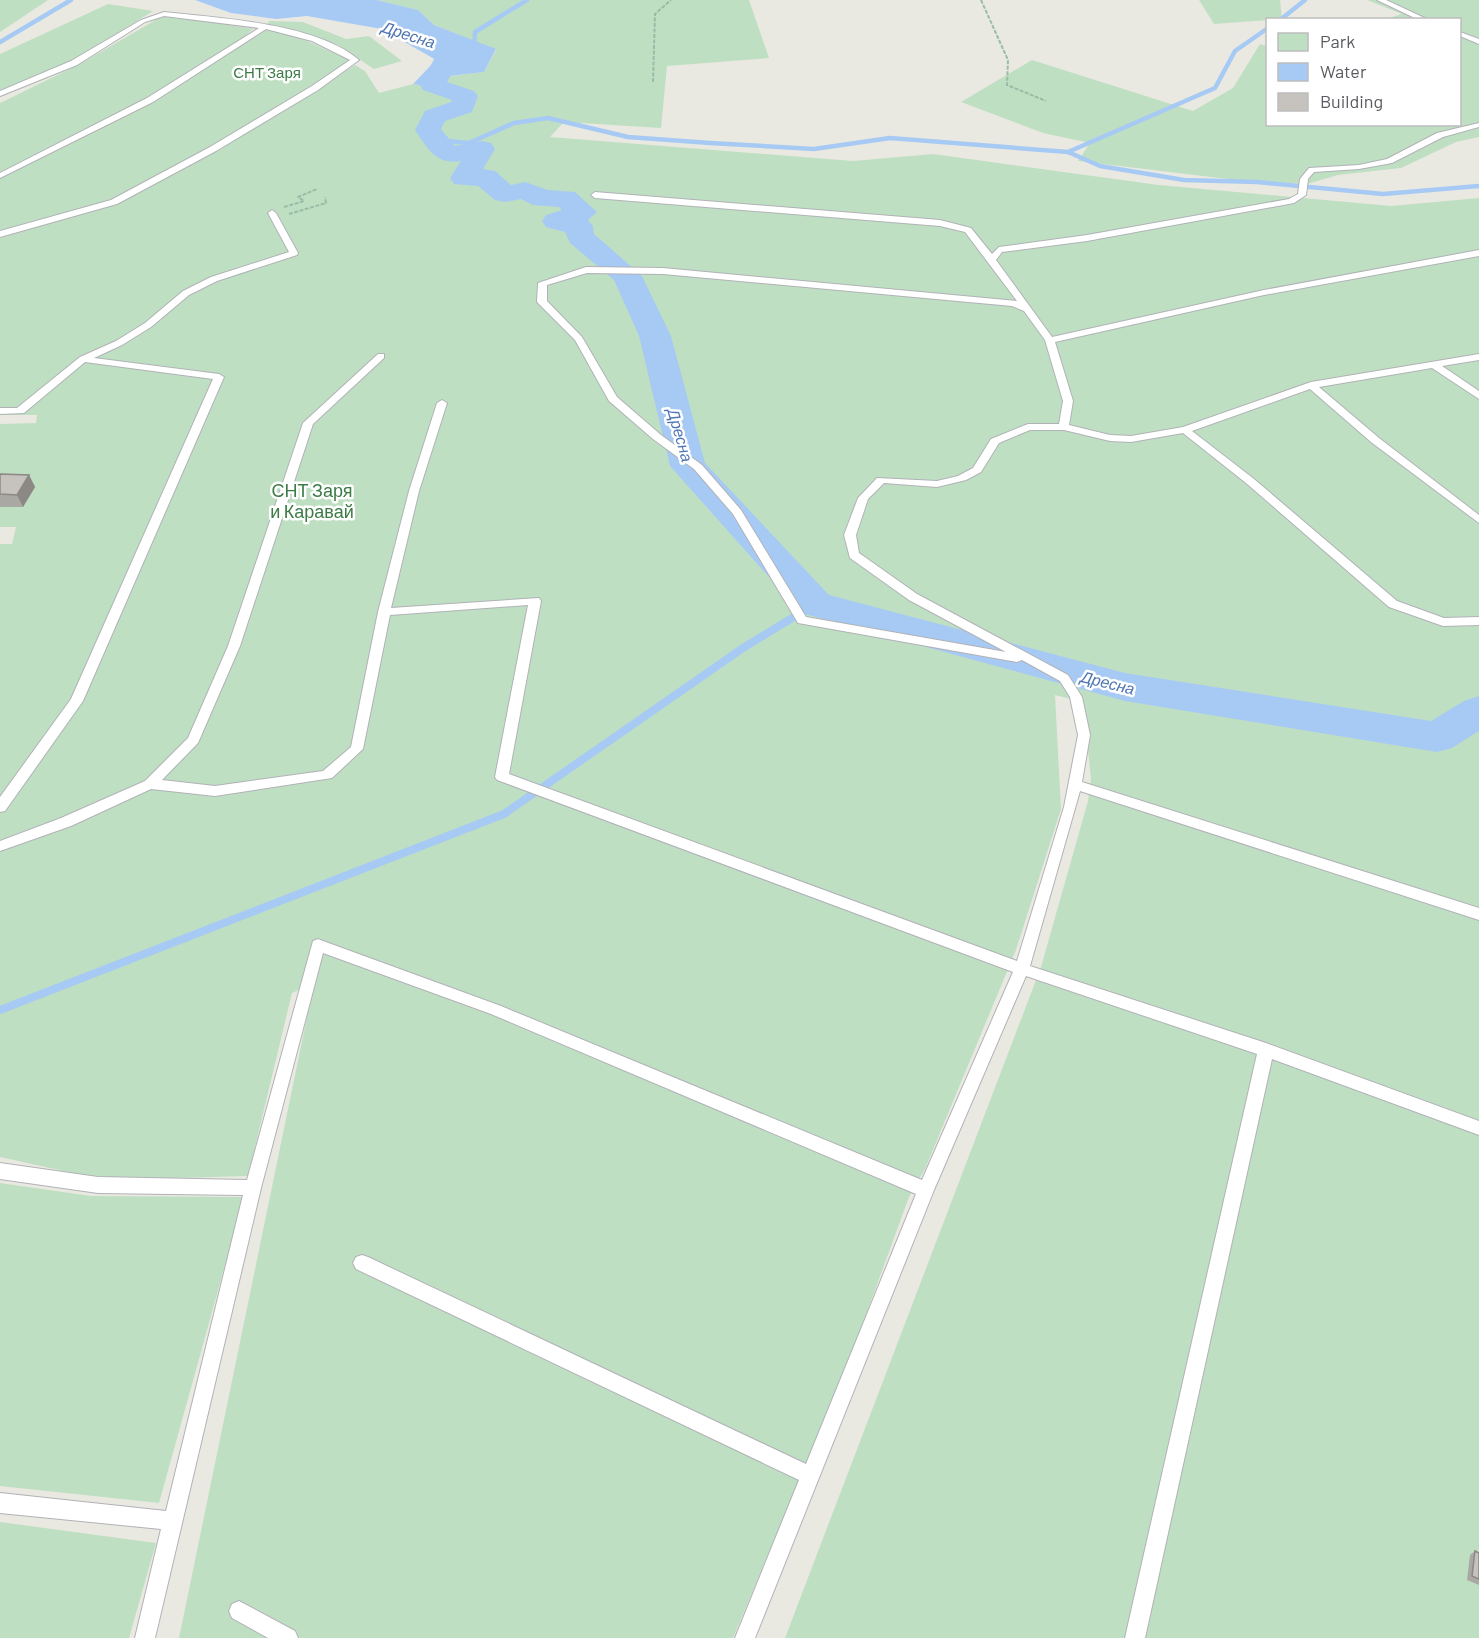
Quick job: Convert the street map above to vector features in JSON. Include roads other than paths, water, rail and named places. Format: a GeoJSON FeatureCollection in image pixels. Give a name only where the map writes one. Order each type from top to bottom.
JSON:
{"type":"FeatureCollection","features":[{"type":"Feature","properties":{"kind":"lane"},"geometry":{"type":"LineString","coordinates":[[1380,0],[1421,18]]}},
{"type":"Feature","properties":{"kind":"lane"},"geometry":{"type":"LineString","coordinates":[[0,94],[74,63],[143,21],[164,14],[303,34],[326,43],[350,56],[355,62],[213,149],[114,202],[0,234]]}},
{"type":"Feature","properties":{"kind":"lane"},"geometry":{"type":"LineString","coordinates":[[0,176],[130,111],[210,64],[263,28]]}},
{"type":"Feature","properties":{"kind":"lane"},"geometry":{"type":"LineString","coordinates":[[1461,34],[1479,42]]}},
{"type":"Feature","properties":{"kind":"lane"},"geometry":{"type":"LineString","coordinates":[[992,260],[999,250],[1098,236],[1291,201],[1302,195],[1303,187],[1312,170],[1359,167],[1389,161],[1440,135],[1479,125]]}},
{"type":"Feature","properties":{"kind":"lane"},"geometry":{"type":"LineString","coordinates":[[595,195],[940,223],[968,230],[1030,310],[1050,340],[1068,401],[1064,427]]}},
{"type":"Feature","properties":{"kind":"lane"},"geometry":{"type":"LineString","coordinates":[[0,411],[20,411],[83,359],[119,343],[148,325],[186,293],[214,279],[294,253],[272,213]]}},
{"type":"Feature","properties":{"kind":"lane"},"geometry":{"type":"LineString","coordinates":[[1050,340],[1129,321],[1389,268],[1479,253]]}},
{"type":"Feature","properties":{"kind":"lane"},"geometry":{"type":"LineString","coordinates":[[1030,310],[1014,303],[663,271],[586,270],[543,283],[542,302],[579,339],[613,399],[675,451],[698,467],[737,512],[802,620],[1034,661]]}},
{"type":"Feature","properties":{"kind":"lane"},"geometry":{"type":"LineString","coordinates":[[0,846],[66,822],[150,784],[193,740],[225,667],[260,570],[308,423],[381,356]]}},
{"type":"Feature","properties":{"kind":"lane"},"geometry":{"type":"LineString","coordinates":[[745,1638],[926,1190],[1022,969],[1071,807],[1084,735],[1076,697],[1064,678],[913,597],[854,555],[850,535],[863,498],[880,480],[937,484],[962,478],[977,470],[995,441],[1028,427],[1064,427],[1110,438],[1131,439],[1185,430],[1311,385],[1479,357]]}},
{"type":"Feature","properties":{"kind":"lane"},"geometry":{"type":"LineString","coordinates":[[0,807],[77,701],[219,376],[83,359]]}},
{"type":"Feature","properties":{"kind":"lane"},"geometry":{"type":"LineString","coordinates":[[1434,365],[1479,396]]}},
{"type":"Feature","properties":{"kind":"lane"},"geometry":{"type":"LineString","coordinates":[[1311,385],[1376,440],[1479,520]]}},
{"type":"Feature","properties":{"kind":"lane"},"geometry":{"type":"LineString","coordinates":[[150,784],[215,791],[327,775],[357,749],[384,612],[414,491],[442,404]]}},
{"type":"Feature","properties":{"kind":"lane"},"geometry":{"type":"LineString","coordinates":[[1185,430],[1250,481],[1393,604],[1443,622],[1479,621]]}},
{"type":"Feature","properties":{"kind":"lane"},"geometry":{"type":"LineString","coordinates":[[384,612],[535,601],[502,777],[1022,969],[1266,1050],[1479,1128]]}},
{"type":"Feature","properties":{"kind":"lane"},"geometry":{"type":"LineString","coordinates":[[1076,785],[1479,914]]}},
{"type":"Feature","properties":{"kind":"lane"},"geometry":{"type":"LineString","coordinates":[[145,1638],[253,1188],[318,945],[496,1010],[926,1190]]}},
{"type":"Feature","properties":{"kind":"lane"},"geometry":{"type":"LineString","coordinates":[[1136,1638],[1266,1050]]}},
{"type":"Feature","properties":{"kind":"lane"},"geometry":{"type":"LineString","coordinates":[[0,1171],[98,1185],[253,1188]]}},
{"type":"Feature","properties":{"kind":"lane"},"geometry":{"type":"LineString","coordinates":[[362,1263],[811,1476]]}},
{"type":"Feature","properties":{"kind":"lane"},"geometry":{"type":"LineString","coordinates":[[0,1503],[174,1521]]}},
{"type":"Feature","properties":{"kind":"lane"},"geometry":{"type":"LineString","coordinates":[[239,1611],[288,1638]]}},
{"type":"Feature","properties":{"kind":"water"},"geometry":{"type":"Polygon","coordinates":[[[195,0],[377,0],[418,10],[434,25],[496,49],[484,72],[449,76],[439,89],[413,84],[436,60],[382,29],[307,16],[276,19],[231,13],[195,0]]]}},
{"type":"Feature","properties":{"kind":"waterway"},"geometry":{"type":"LineString","coordinates":[[0,42],[71,0]]}},
{"type":"Feature","properties":{"kind":"waterway"},"geometry":{"type":"LineString","coordinates":[[474,50],[475,32],[527,0]]}},
{"type":"Feature","properties":{"kind":"waterway"},"geometry":{"type":"LineString","coordinates":[[1282,18],[1305,0]]}},
{"type":"Feature","properties":{"kind":"waterway"},"geometry":{"type":"LineString","coordinates":[[1068,152],[1215,88],[1235,51],[1266,29]]}},
{"type":"Feature","properties":{"kind":"waterway","name":"Дресна"},"geometry":{"type":"LineString","coordinates":[[441,45],[451,48],[449,58],[432,85],[465,96],[463,107],[434,116],[428,130],[449,155],[482,149],[464,178],[485,177],[505,194],[525,190],[543,199],[565,198],[583,212],[556,221],[579,226],[580,237],[627,276],[655,336],[688,466],[815,604],[1125,687],[1437,737],[1479,711]]}},
{"type":"Feature","properties":{"kind":"waterway"},"geometry":{"type":"LineString","coordinates":[[436,140],[469,143],[514,123],[548,118],[628,137],[710,143],[814,149],[890,138],[1068,152]]}},
{"type":"Feature","properties":{"kind":"waterway"},"geometry":{"type":"LineString","coordinates":[[1068,152],[1100,166],[1184,180],[1257,182],[1383,194],[1479,186]]}},
{"type":"Feature","properties":{"kind":"waterway"},"geometry":{"type":"LineString","coordinates":[[0,1010],[504,814],[743,648],[815,604]]}},
{"type":"Feature","properties":{"kind":"park label","name":"СНТ Заря"},"geometry":{"type":"Point","coordinates":[267,72]}},
{"type":"Feature","properties":{"kind":"park label","name":"СНТ Заря и Каравай"},"geometry":{"type":"Point","coordinates":[312,500]}}]}
